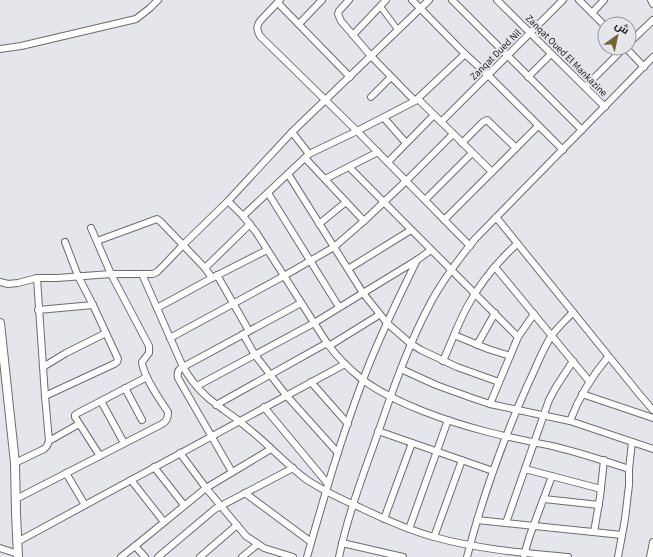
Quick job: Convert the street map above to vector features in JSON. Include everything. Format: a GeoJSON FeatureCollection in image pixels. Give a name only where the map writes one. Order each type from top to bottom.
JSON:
{"type":"FeatureCollection","features":[{"type":"Feature","properties":{"kind":"street"},"geometry":{"type":"LineString","coordinates":[[0,49],[21,46],[136,18],[158,0]]}},
{"type":"Feature","properties":{"kind":"street"},"geometry":{"type":"LineString","coordinates":[[299,24],[322,0]]}},
{"type":"Feature","properties":{"kind":"street"},"geometry":{"type":"LineString","coordinates":[[349,0],[338,14],[341,21],[353,36],[391,77],[434,115],[492,172]]}},
{"type":"Feature","properties":{"kind":"street"},"geometry":{"type":"LineString","coordinates":[[353,36],[386,0]]}},
{"type":"Feature","properties":{"kind":"street"},"geometry":{"type":"LineString","coordinates":[[412,0],[562,150]]}},
{"type":"Feature","properties":{"kind":"street"},"geometry":{"type":"LineString","coordinates":[[0,282],[8,284],[37,278],[111,274],[153,274],[157,272],[228,201],[292,132],[429,0]]}},
{"type":"Feature","properties":{"kind":"street"},"geometry":{"type":"LineString","coordinates":[[452,0],[582,130]]}},
{"type":"Feature","properties":{"kind":"street","name":"Zanqat Oued El Mankazine"},"geometry":{"type":"LineString","coordinates":[[496,0],[605,107]]}},
{"type":"Feature","properties":{"kind":"street","name":"Zanqat Dued Nil"},"geometry":{"type":"LineString","coordinates":[[441,122],[563,0]]}},
{"type":"Feature","properties":{"kind":"street"},"geometry":{"type":"LineString","coordinates":[[579,0],[597,17]]}},
{"type":"Feature","properties":{"kind":"street"},"geometry":{"type":"LineString","coordinates":[[592,12],[604,0]]}},
{"type":"Feature","properties":{"kind":"street"},"geometry":{"type":"LineString","coordinates":[[651,0],[653,4]]}},
{"type":"Feature","properties":{"kind":"street"},"geometry":{"type":"LineString","coordinates":[[350,77],[279,1],[260,21],[257,28],[260,36],[326,100],[470,246]]}},
{"type":"Feature","properties":{"kind":"street"},"geometry":{"type":"LineString","coordinates":[[380,6],[398,30]]}},
{"type":"Feature","properties":{"kind":"street"},"geometry":{"type":"LineString","coordinates":[[637,35],[653,20]]}},
{"type":"Feature","properties":{"kind":"street"},"geometry":{"type":"LineString","coordinates":[[243,216],[307,156],[384,118],[416,100],[465,54]]}},
{"type":"Feature","properties":{"kind":"street"},"geometry":{"type":"LineString","coordinates":[[528,76],[551,54]]}},
{"type":"Feature","properties":{"kind":"street"},"geometry":{"type":"LineString","coordinates":[[585,87],[617,56]]}},
{"type":"Feature","properties":{"kind":"street"},"geometry":{"type":"LineString","coordinates":[[633,56],[644,67]]}},
{"type":"Feature","properties":{"kind":"street"},"geometry":{"type":"LineString","coordinates":[[339,557],[353,505],[401,369],[419,324],[451,270],[496,217],[653,57]]}},
{"type":"Feature","properties":{"kind":"street"},"geometry":{"type":"LineString","coordinates":[[371,97],[391,77]]}},
{"type":"Feature","properties":{"kind":"street"},"geometry":{"type":"LineString","coordinates":[[388,162],[434,115]]}},
{"type":"Feature","properties":{"kind":"street"},"geometry":{"type":"LineString","coordinates":[[384,118],[406,143]]}},
{"type":"Feature","properties":{"kind":"street"},"geometry":{"type":"LineString","coordinates":[[462,143],[483,122],[487,120],[516,148]]}},
{"type":"Feature","properties":{"kind":"street"},"geometry":{"type":"LineString","coordinates":[[444,220],[538,126]]}},
{"type":"Feature","properties":{"kind":"street"},"geometry":{"type":"LineString","coordinates":[[292,132],[307,156],[325,179],[364,221]]}},
{"type":"Feature","properties":{"kind":"street"},"geometry":{"type":"LineString","coordinates":[[170,338],[234,304],[334,247],[364,221],[453,134]]}},
{"type":"Feature","properties":{"kind":"street"},"geometry":{"type":"LineString","coordinates":[[325,179],[378,152]]}},
{"type":"Feature","properties":{"kind":"street"},"geometry":{"type":"LineString","coordinates":[[425,200],[472,153]]}},
{"type":"Feature","properties":{"kind":"street"},"geometry":{"type":"LineString","coordinates":[[349,167],[518,337]]}},
{"type":"Feature","properties":{"kind":"street"},"geometry":{"type":"LineString","coordinates":[[288,174],[363,293],[387,323],[411,344],[421,350],[443,361],[499,382]]}},
{"type":"Feature","properties":{"kind":"street"},"geometry":{"type":"LineString","coordinates":[[268,193],[339,307]]}},
{"type":"Feature","properties":{"kind":"street"},"geometry":{"type":"LineString","coordinates":[[228,201],[250,224],[328,344],[345,364],[363,380],[381,391],[416,408],[448,420],[487,432],[534,442],[604,460],[629,469]]}},
{"type":"Feature","properties":{"kind":"street"},"geometry":{"type":"LineString","coordinates":[[319,224],[346,202]]}},
{"type":"Feature","properties":{"kind":"street"},"geometry":{"type":"LineString","coordinates":[[496,217],[642,399],[653,410]]}},
{"type":"Feature","properties":{"kind":"street"},"geometry":{"type":"LineString","coordinates":[[97,241],[157,219],[214,277],[234,304],[249,331]]}},
{"type":"Feature","properties":{"kind":"street"},"geometry":{"type":"LineString","coordinates":[[205,268],[250,224]]}},
{"type":"Feature","properties":{"kind":"street"},"geometry":{"type":"LineString","coordinates":[[16,500],[164,423],[168,418],[168,412],[142,367],[142,362],[149,353],[149,346],[111,274],[91,228]]}},
{"type":"Feature","properties":{"kind":"street"},"geometry":{"type":"LineString","coordinates":[[348,269],[411,230]]}},
{"type":"Feature","properties":{"kind":"street"},"geometry":{"type":"LineString","coordinates":[[45,396],[114,364],[118,359],[78,276],[65,242]]}},
{"type":"Feature","properties":{"kind":"street"},"geometry":{"type":"LineString","coordinates":[[443,361],[460,321],[475,294],[495,266],[517,244]]}},
{"type":"Feature","properties":{"kind":"street"},"geometry":{"type":"LineString","coordinates":[[157,308],[267,250]]}},
{"type":"Feature","properties":{"kind":"street"},"geometry":{"type":"LineString","coordinates":[[196,386],[314,323],[431,250]]}},
{"type":"Feature","properties":{"kind":"street"},"geometry":{"type":"LineString","coordinates":[[306,557],[327,487],[363,380],[387,323],[417,260]]}},
{"type":"Feature","properties":{"kind":"street"},"geometry":{"type":"LineString","coordinates":[[495,266],[590,381]]}},
{"type":"Feature","properties":{"kind":"street"},"geometry":{"type":"LineString","coordinates":[[142,274],[183,367],[196,386],[216,405],[238,421],[292,468],[309,480],[327,487],[353,505],[408,529],[434,537],[524,555],[568,557]]}},
{"type":"Feature","properties":{"kind":"street"},"geometry":{"type":"LineString","coordinates":[[15,463],[44,450],[49,441],[38,310],[37,278]]}},
{"type":"Feature","properties":{"kind":"street"},"geometry":{"type":"LineString","coordinates":[[232,472],[178,378],[178,371],[180,368],[301,303]]}},
{"type":"Feature","properties":{"kind":"street"},"geometry":{"type":"LineString","coordinates":[[38,310],[93,305]]}},
{"type":"Feature","properties":{"kind":"street"},"geometry":{"type":"LineString","coordinates":[[467,557],[493,471],[517,409],[552,336],[573,312]]}},
{"type":"Feature","properties":{"kind":"street"},"geometry":{"type":"LineString","coordinates":[[477,344],[495,313]]}},
{"type":"Feature","properties":{"kind":"street"},"geometry":{"type":"LineString","coordinates":[[216,405],[328,344],[379,314]]}},
{"type":"Feature","properties":{"kind":"street"},"geometry":{"type":"LineString","coordinates":[[490,404],[518,337],[534,314]]}},
{"type":"Feature","properties":{"kind":"street"},"geometry":{"type":"LineString","coordinates":[[0,323],[15,463],[18,555],[0,550]]}},
{"type":"Feature","properties":{"kind":"street"},"geometry":{"type":"LineString","coordinates":[[43,367],[66,353],[106,333]]}},
{"type":"Feature","properties":{"kind":"street"},"geometry":{"type":"LineString","coordinates":[[243,334],[255,355],[270,375],[338,453]]}},
{"type":"Feature","properties":{"kind":"street"},"geometry":{"type":"LineString","coordinates":[[454,335],[510,356]]}},
{"type":"Feature","properties":{"kind":"street"},"geometry":{"type":"LineString","coordinates":[[570,421],[582,394],[608,357]]}},
{"type":"Feature","properties":{"kind":"street"},"geometry":{"type":"LineString","coordinates":[[506,523],[544,415],[556,386],[573,361]]}},
{"type":"Feature","properties":{"kind":"street"},"geometry":{"type":"LineString","coordinates":[[17,542],[345,364]]}},
{"type":"Feature","properties":{"kind":"street"},"geometry":{"type":"LineString","coordinates":[[401,369],[430,383],[490,404],[570,421],[653,449]]}},
{"type":"Feature","properties":{"kind":"street"},"geometry":{"type":"LineString","coordinates":[[100,456],[79,424],[75,415],[147,377]]}},
{"type":"Feature","properties":{"kind":"street"},"geometry":{"type":"LineString","coordinates":[[311,382],[348,424]]}},
{"type":"Feature","properties":{"kind":"street"},"geometry":{"type":"LineString","coordinates":[[125,388],[142,420]]}},
{"type":"Feature","properties":{"kind":"street"},"geometry":{"type":"LineString","coordinates":[[582,394],[653,418]]}},
{"type":"Feature","properties":{"kind":"street"},"geometry":{"type":"LineString","coordinates":[[101,401],[124,443]]}},
{"type":"Feature","properties":{"kind":"street"},"geometry":{"type":"LineString","coordinates":[[264,407],[327,487]]}},
{"type":"Feature","properties":{"kind":"street"},"geometry":{"type":"LineString","coordinates":[[408,529],[448,420]]}},
{"type":"Feature","properties":{"kind":"street"},"geometry":{"type":"LineString","coordinates":[[49,441],[79,424]]}},
{"type":"Feature","properties":{"kind":"street"},"geometry":{"type":"LineString","coordinates":[[378,431],[493,471]]}},
{"type":"Feature","properties":{"kind":"street"},"geometry":{"type":"LineString","coordinates":[[618,557],[627,502],[632,442]]}},
{"type":"Feature","properties":{"kind":"street"},"geometry":{"type":"LineString","coordinates":[[384,519],[412,443]]}},
{"type":"Feature","properties":{"kind":"street"},"geometry":{"type":"LineString","coordinates":[[121,557],[206,488],[271,449]]}},
{"type":"Feature","properties":{"kind":"street"},"geometry":{"type":"LineString","coordinates":[[180,453],[206,488],[246,536],[270,550],[293,557]]}},
{"type":"Feature","properties":{"kind":"street"},"geometry":{"type":"LineString","coordinates":[[434,537],[462,460]]}},
{"type":"Feature","properties":{"kind":"street"},"geometry":{"type":"LineString","coordinates":[[594,532],[602,489],[604,460]]}},
{"type":"Feature","properties":{"kind":"street"},"geometry":{"type":"LineString","coordinates":[[154,467],[184,505]]}},
{"type":"Feature","properties":{"kind":"street"},"geometry":{"type":"LineString","coordinates":[[158,557],[210,513],[292,468]]}},
{"type":"Feature","properties":{"kind":"street"},"geometry":{"type":"LineString","coordinates":[[525,469],[602,489]]}},
{"type":"Feature","properties":{"kind":"street"},"geometry":{"type":"LineString","coordinates":[[66,473],[85,505]]}},
{"type":"Feature","properties":{"kind":"street"},"geometry":{"type":"LineString","coordinates":[[524,555],[533,526],[552,476]]}},
{"type":"Feature","properties":{"kind":"street"},"geometry":{"type":"LineString","coordinates":[[131,480],[164,522]]}},
{"type":"Feature","properties":{"kind":"street"},"geometry":{"type":"LineString","coordinates":[[245,493],[311,542]]}},
{"type":"Feature","properties":{"kind":"street"},"geometry":{"type":"LineString","coordinates":[[544,499],[599,505]]}},
{"type":"Feature","properties":{"kind":"street"},"geometry":{"type":"LineString","coordinates":[[477,520],[622,536]]}},
{"type":"Feature","properties":{"kind":"street"},"geometry":{"type":"LineString","coordinates":[[200,557],[237,525]]}},
{"type":"Feature","properties":{"kind":"street"},"geometry":{"type":"LineString","coordinates":[[650,557],[653,542]]}},
{"type":"Feature","properties":{"kind":"street"},"geometry":{"type":"LineString","coordinates":[[342,543],[403,557]]}},
{"type":"Feature","properties":{"kind":"street"},"geometry":{"type":"LineString","coordinates":[[242,557],[258,544]]}},
{"type":"Feature","properties":{"kind":"street"},"geometry":{"type":"LineString","coordinates":[[135,546],[145,557]]}}]}
